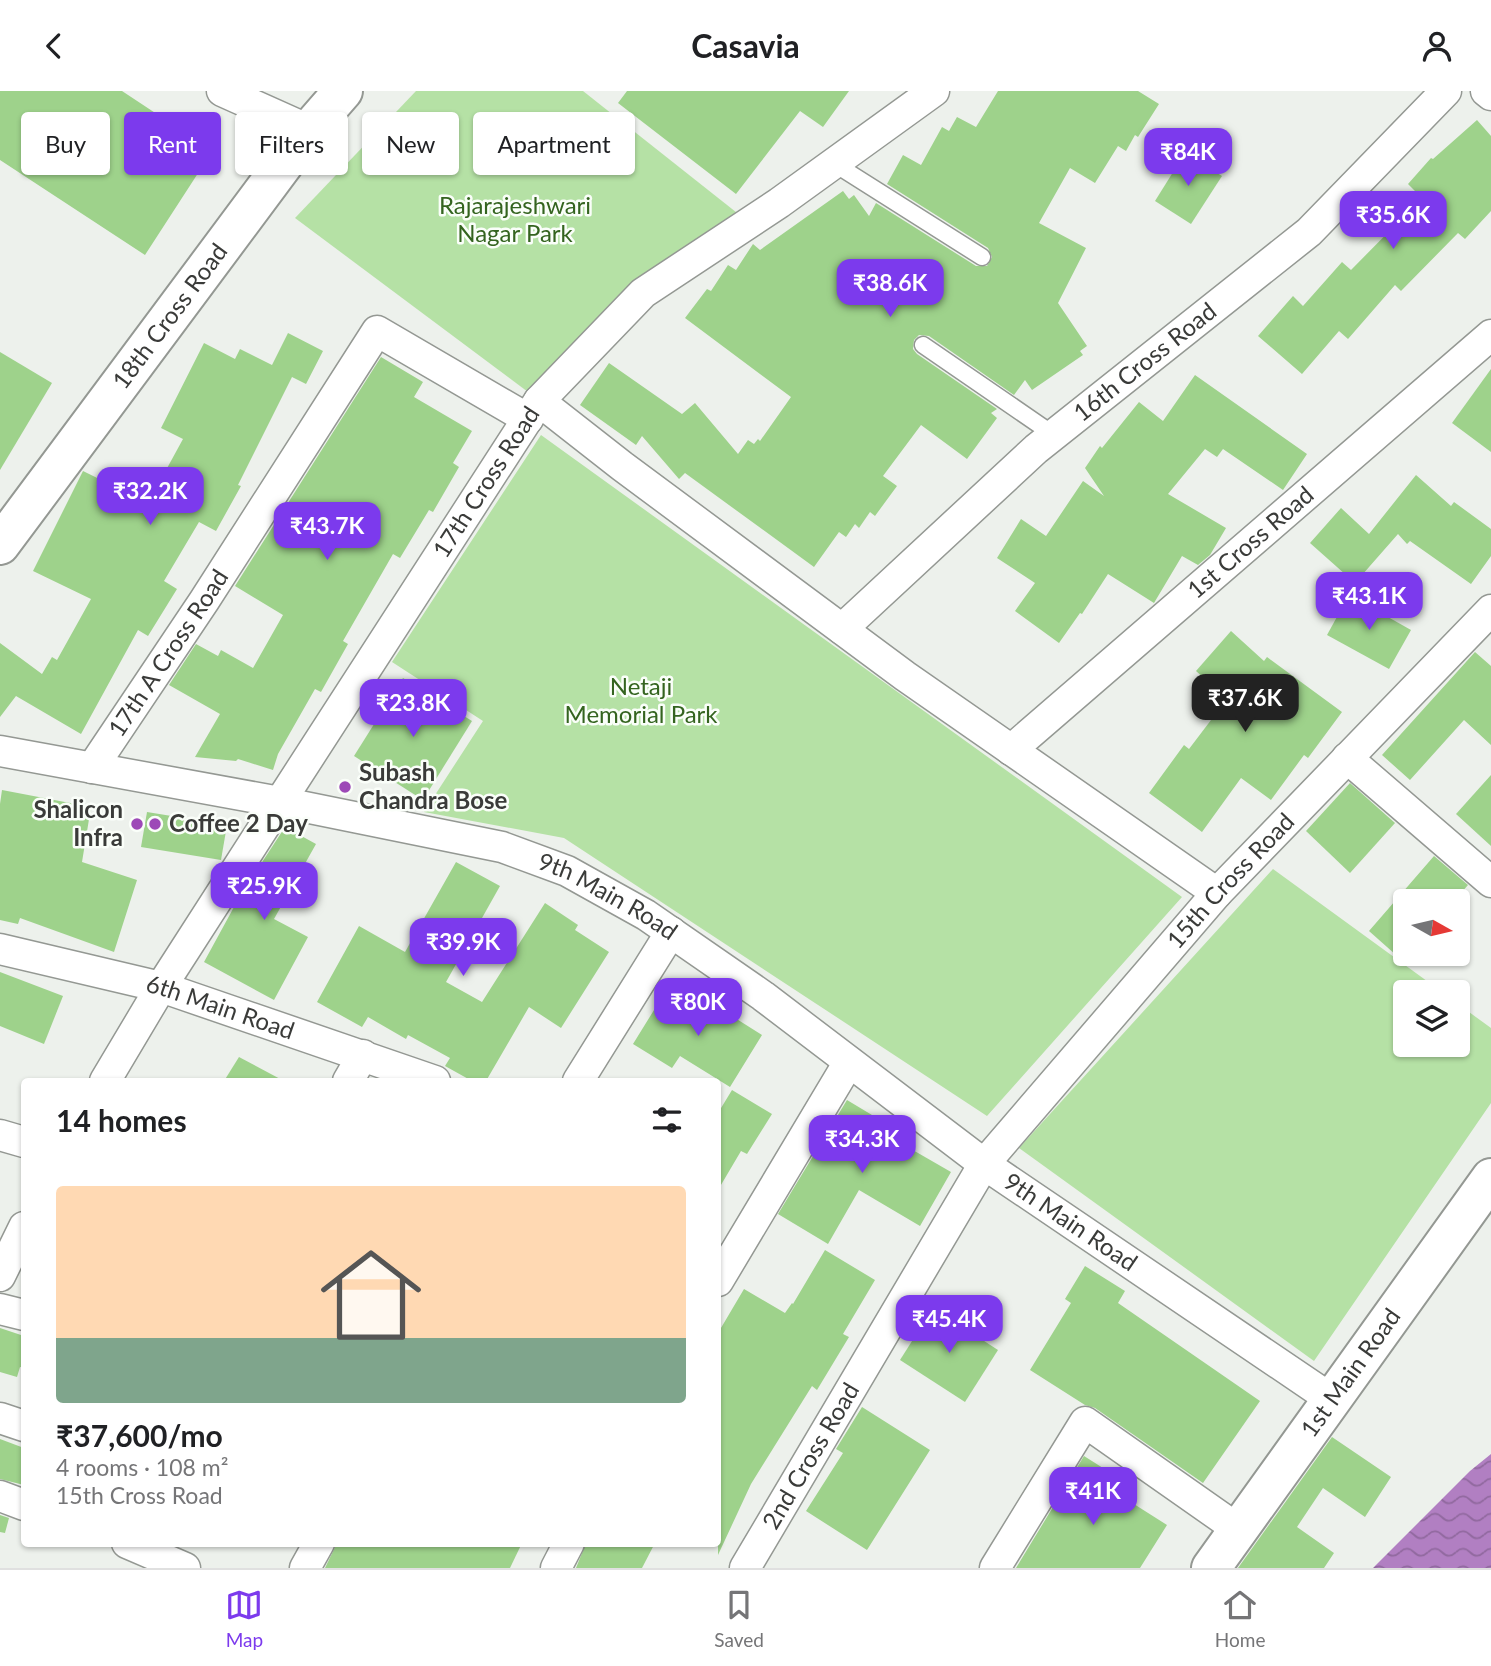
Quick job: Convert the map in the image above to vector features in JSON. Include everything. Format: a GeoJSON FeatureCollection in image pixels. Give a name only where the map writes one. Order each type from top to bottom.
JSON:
{"type":"FeatureCollection","features":[{"type":"Feature","properties":{"kind":"street"},"geometry":{"type":"LineString","coordinates":[[224,91],[270,112]]}},
{"type":"Feature","properties":{"kind":"street","name":"18th Cross Road"},"geometry":{"type":"LineString","coordinates":[[325,112],[343,91]]}},
{"type":"Feature","properties":{"kind":"street","name":"17th Cross Road"},"geometry":{"type":"LineString","coordinates":[[107,1078],[279,802],[533,410],[643,293],[835,165],[934,91]]}},
{"type":"Feature","properties":{"kind":"street","name":"16th Cross Road"},"geometry":{"type":"LineString","coordinates":[[842,629],[1054,435],[1309,232],[1446,91]]}},
{"type":"Feature","properties":{"kind":"street"},"geometry":{"type":"LineString","coordinates":[[1486,91],[1491,95]]}},
{"type":"Feature","properties":{"kind":"street","name":"18th Cross Road"},"geometry":{"type":"LineString","coordinates":[[0,545],[275,175]]}},
{"type":"Feature","properties":{"kind":"street","name":"17th A Cross Road"},"geometry":{"type":"LineString","coordinates":[[92,768],[204,601],[377,331],[533,410]]}},
{"type":"Feature","properties":{"kind":"street","name":"1st Cross Road"},"geometry":{"type":"LineString","coordinates":[[1011,750],[1491,335]]}},
{"type":"Feature","properties":{"kind":"street"},"geometry":{"type":"LineString","coordinates":[[533,410],[905,676],[1217,893]]}},
{"type":"Feature","properties":{"kind":"street","name":"15th Cross Road"},"geometry":{"type":"LineString","coordinates":[[984,1164],[1217,893],[1491,610]]}},
{"type":"Feature","properties":{"kind":"street","name":"9th Main Road"},"geometry":{"type":"LineString","coordinates":[[0,751],[279,802],[502,847],[567,871],[671,932],[763,996],[984,1164],[1331,1399]]}},
{"type":"Feature","properties":{"kind":"street"},"geometry":{"type":"LineString","coordinates":[[1348,758],[1491,882]]}},
{"type":"Feature","properties":{"kind":"street"},"geometry":{"type":"LineString","coordinates":[[580,1078],[671,932]]}},
{"type":"Feature","properties":{"kind":"street","name":"6th Main Road"},"geometry":{"type":"LineString","coordinates":[[0,949],[162,987],[427,1078]]}},
{"type":"Feature","properties":{"kind":"street"},"geometry":{"type":"LineString","coordinates":[[350,1078],[363,1055]]}},
{"type":"Feature","properties":{"kind":"street"},"geometry":{"type":"LineString","coordinates":[[721,1275],[849,1062]]}},
{"type":"Feature","properties":{"kind":"street"},"geometry":{"type":"LineString","coordinates":[[0,1135],[21,1141]]}},
{"type":"Feature","properties":{"kind":"street","name":"2nd Cross Road"},"geometry":{"type":"LineString","coordinates":[[745,1568],[984,1164]]}},
{"type":"Feature","properties":{"kind":"street","name":"1st Main Road"},"geometry":{"type":"LineString","coordinates":[[1211,1568],[1491,1178]]}},
{"type":"Feature","properties":{"kind":"street"},"geometry":{"type":"LineString","coordinates":[[0,1276],[21,1233]]}},
{"type":"Feature","properties":{"kind":"street"},"geometry":{"type":"LineString","coordinates":[[0,1309],[21,1314]]}},
{"type":"Feature","properties":{"kind":"street"},"geometry":{"type":"LineString","coordinates":[[0,1418],[21,1425]]}},
{"type":"Feature","properties":{"kind":"street"},"geometry":{"type":"LineString","coordinates":[[995,1568],[1085,1422],[1239,1530]]}},
{"type":"Feature","properties":{"kind":"street"},"geometry":{"type":"LineString","coordinates":[[0,1496],[21,1504]]}},
{"type":"Feature","properties":{"kind":"street"},"geometry":{"type":"LineString","coordinates":[[117,1568],[125,1547]]}},
{"type":"Feature","properties":{"kind":"street"},"geometry":{"type":"LineString","coordinates":[[135,1547],[185,1568]]}},
{"type":"Feature","properties":{"kind":"street"},"geometry":{"type":"LineString","coordinates":[[305,1568],[317,1547]]}},
{"type":"Feature","properties":{"kind":"street"},"geometry":{"type":"LineString","coordinates":[[556,1568],[567,1547]]}},
{"type":"Feature","properties":{"kind":"lane"},"geometry":{"type":"LineString","coordinates":[[835,165],[982,257]]}},
{"type":"Feature","properties":{"kind":"lane"},"geometry":{"type":"LineString","coordinates":[[923,345],[1054,435]]}},
{"type":"Feature","properties":{"kind":"green space","name":"Rajarajeshwari Nagar Park"},"geometry":{"type":"Polygon","coordinates":[[[416,91],[583,91],[610,112],[473,112],[473,175],[635,175],[635,132],[746,220],[532,395],[295,218],[336,175],[348,175],[348,162],[362,148],[362,175],[459,175],[459,112],[396,112],[416,91]]]}},
{"type":"Feature","properties":{"kind":"green space","name":"Netaji Memorial Park"},"geometry":{"type":"Polygon","coordinates":[[[541,435],[1182,897],[987,1116],[564,838],[424,812],[483,721],[392,662],[541,435]]]}},
{"type":"Feature","properties":{"kind":"green space"},"geometry":{"type":"Polygon","coordinates":[[[1273,869],[1393,956],[1393,966],[1406,966],[1426,980],[1393,980],[1393,1057],[1470,1057],[1470,1013],[1491,1028],[1491,1103],[1314,1361],[1019,1148],[1273,869]]]}},
{"type":"Feature","properties":{"kind":"water"},"geometry":{"type":"Polygon","coordinates":[[[1491,1454],[1491,1568],[1373,1568],[1470,1471],[1491,1454]]]}},
{"type":"Feature","properties":{"kind":"building"},"geometry":{"type":"Polygon","coordinates":[[[0,91],[122,91],[154,112],[124,112],[124,175],[197,175],[145,255],[23,175],[110,175],[110,112],[21,112],[21,174],[0,160],[0,91]]]}},
{"type":"Feature","properties":{"kind":"building"},"geometry":{"type":"Polygon","coordinates":[[[627,91],[849,91],[823,127],[800,111],[736,194],[635,116],[635,112],[630,112],[618,103],[627,91]]]}},
{"type":"Feature","properties":{"kind":"building"},"geometry":{"type":"Polygon","coordinates":[[[998,91],[1138,91],[1159,104],[1126,151],[1118,146],[1095,183],[1070,168],[1039,223],[1086,248],[1058,303],[1087,346],[1080,351],[1083,355],[1032,390],[1025,380],[1014,395],[929,336],[919,335],[914,340],[913,349],[917,354],[997,409],[991,413],[997,418],[967,459],[921,425],[883,476],[897,486],[875,516],[870,512],[859,528],[855,524],[846,537],[839,532],[814,567],[685,473],[679,479],[642,436],[636,445],[580,405],[609,363],[682,414],[695,403],[738,454],[748,440],[754,444],[758,439],[760,441],[791,397],[685,318],[707,289],[711,291],[728,265],[736,270],[753,244],[760,250],[843,191],[849,199],[854,195],[869,216],[876,203],[976,266],[987,266],[992,257],[988,248],[887,184],[903,155],[921,165],[942,127],[949,131],[957,117],[976,127],[998,91]]]}},
{"type":"Feature","properties":{"kind":"building"},"geometry":{"type":"Polygon","coordinates":[[[1477,120],[1491,136],[1491,211],[1465,239],[1458,233],[1401,291],[1395,285],[1348,339],[1339,331],[1302,374],[1258,336],[1293,296],[1303,306],[1342,262],[1351,270],[1422,198],[1408,184],[1431,158],[1477,120]]]}},
{"type":"Feature","properties":{"kind":"building"},"geometry":{"type":"Polygon","coordinates":[[[1185,153],[1222,176],[1191,224],[1155,201],[1185,153]]]}},
{"type":"Feature","properties":{"kind":"building"},"geometry":{"type":"Polygon","coordinates":[[[288,333],[323,351],[306,384],[292,377],[238,485],[241,486],[216,531],[199,522],[164,581],[177,589],[148,636],[138,630],[81,734],[16,696],[0,717],[0,643],[42,674],[52,657],[57,660],[91,599],[33,571],[83,471],[148,503],[183,439],[161,428],[204,343],[235,359],[240,349],[272,365],[288,333]]]}},
{"type":"Feature","properties":{"kind":"building"},"geometry":{"type":"Polygon","coordinates":[[[0,352],[52,383],[0,470],[0,352]]]}},
{"type":"Feature","properties":{"kind":"building"},"geometry":{"type":"Polygon","coordinates":[[[381,357],[423,382],[414,397],[472,431],[453,463],[459,467],[433,512],[429,510],[400,558],[393,554],[343,641],[348,644],[321,692],[315,689],[278,754],[273,770],[238,759],[195,757],[220,714],[169,685],[196,644],[218,656],[221,650],[253,668],[283,615],[235,586],[381,357]]]}},
{"type":"Feature","properties":{"kind":"building"},"geometry":{"type":"Polygon","coordinates":[[[1491,369],[1491,452],[1452,423],[1491,369]]]}},
{"type":"Feature","properties":{"kind":"building"},"geometry":{"type":"Polygon","coordinates":[[[1195,375],[1307,454],[1283,490],[1223,449],[1217,457],[1205,449],[1168,494],[1226,528],[1210,555],[1198,565],[1182,556],[1154,603],[1108,574],[1059,643],[1015,611],[1035,583],[997,558],[1021,519],[1046,536],[1083,481],[1104,496],[1085,468],[1100,446],[1102,448],[1139,402],[1163,421],[1195,375]]]}},
{"type":"Feature","properties":{"kind":"building"},"geometry":{"type":"Polygon","coordinates":[[[1416,475],[1451,506],[1454,502],[1491,529],[1491,556],[1471,584],[1410,541],[1407,544],[1398,534],[1355,583],[1310,543],[1341,508],[1369,534],[1416,475]]]}},
{"type":"Feature","properties":{"kind":"building"},"geometry":{"type":"Polygon","coordinates":[[[1349,595],[1411,630],[1389,669],[1327,635],[1349,595]]]}},
{"type":"Feature","properties":{"kind":"building"},"geometry":{"type":"Polygon","coordinates":[[[1231,631],[1264,661],[1267,657],[1342,712],[1308,758],[1304,755],[1271,800],[1241,778],[1202,832],[1149,793],[1184,745],[1189,749],[1227,699],[1196,671],[1231,631]]]}},
{"type":"Feature","properties":{"kind":"building"},"geometry":{"type":"Polygon","coordinates":[[[1475,652],[1491,666],[1491,745],[1464,720],[1410,780],[1382,755],[1475,652]]]}},
{"type":"Feature","properties":{"kind":"building"},"geometry":{"type":"Polygon","coordinates":[[[403,678],[472,721],[423,800],[354,756],[403,678]]]}},
{"type":"Feature","properties":{"kind":"building"},"geometry":{"type":"Polygon","coordinates":[[[1491,775],[1491,846],[1456,814],[1491,775]]]}},
{"type":"Feature","properties":{"kind":"building"},"geometry":{"type":"Polygon","coordinates":[[[1350,783],[1395,823],[1350,873],[1306,831],[1350,783]]]}},
{"type":"Feature","properties":{"kind":"building"},"geometry":{"type":"Polygon","coordinates":[[[2,790],[91,807],[82,862],[137,880],[114,952],[20,918],[18,924],[0,920],[2,790]]]}},
{"type":"Feature","properties":{"kind":"building"},"geometry":{"type":"Polygon","coordinates":[[[147,812],[227,825],[221,860],[141,847],[147,812]]]}},
{"type":"Feature","properties":{"kind":"building"},"geometry":{"type":"Polygon","coordinates":[[[285,827],[316,844],[274,919],[308,937],[274,1000],[204,962],[240,896],[285,827]]]}},
{"type":"Feature","properties":{"kind":"building"},"geometry":{"type":"Polygon","coordinates":[[[1434,856],[1468,885],[1464,889],[1405,889],[1434,856]]]}},
{"type":"Feature","properties":{"kind":"building"},"geometry":{"type":"Polygon","coordinates":[[[456,862],[500,886],[446,982],[482,1002],[545,903],[578,925],[575,930],[609,952],[561,1028],[529,1007],[488,1078],[467,1078],[445,1066],[450,1058],[408,1035],[406,1039],[368,1017],[362,1027],[317,1002],[359,926],[405,952],[456,862]]]}},
{"type":"Feature","properties":{"kind":"building"},"geometry":{"type":"Polygon","coordinates":[[[1393,903],[1393,952],[1369,931],[1393,903]]]}},
{"type":"Feature","properties":{"kind":"building"},"geometry":{"type":"Polygon","coordinates":[[[0,972],[63,996],[44,1044],[0,1026],[0,972]]]}},
{"type":"Feature","properties":{"kind":"building"},"geometry":{"type":"Polygon","coordinates":[[[667,989],[710,1016],[716,1006],[762,1035],[730,1087],[721,1081],[721,1078],[715,1078],[680,1056],[672,1068],[633,1044],[667,989]]]}},
{"type":"Feature","properties":{"kind":"building"},"geometry":{"type":"Polygon","coordinates":[[[239,1057],[278,1078],[226,1078],[239,1057]]]}},
{"type":"Feature","properties":{"kind":"building"},"geometry":{"type":"Polygon","coordinates":[[[732,1090],[772,1114],[747,1154],[741,1151],[721,1185],[721,1108],[732,1090]]]}},
{"type":"Feature","properties":{"kind":"building"},"geometry":{"type":"Polygon","coordinates":[[[847,1100],[897,1130],[892,1138],[951,1172],[920,1226],[859,1190],[828,1244],[778,1214],[847,1100]]]}},
{"type":"Feature","properties":{"kind":"building"},"geometry":{"type":"Polygon","coordinates":[[[825,1250],[875,1280],[843,1334],[849,1337],[817,1390],[812,1386],[751,1484],[718,1555],[718,1547],[721,1547],[721,1328],[744,1289],[785,1313],[825,1250]]]}},
{"type":"Feature","properties":{"kind":"building"},"geometry":{"type":"Polygon","coordinates":[[[1085,1266],[1125,1291],[1118,1303],[1260,1401],[1203,1483],[1095,1408],[1085,1405],[1030,1370],[1071,1303],[1065,1299],[1085,1266]]]}},
{"type":"Feature","properties":{"kind":"building"},"geometry":{"type":"Polygon","coordinates":[[[933,1308],[998,1350],[965,1402],[900,1360],[933,1308]]]}},
{"type":"Feature","properties":{"kind":"building"},"geometry":{"type":"Polygon","coordinates":[[[0,1328],[21,1335],[21,1367],[17,1377],[0,1372],[0,1328]]]}},
{"type":"Feature","properties":{"kind":"building"},"geometry":{"type":"Polygon","coordinates":[[[862,1407],[930,1450],[867,1550],[806,1511],[843,1453],[836,1449],[862,1407]]]}},
{"type":"Feature","properties":{"kind":"building"},"geometry":{"type":"Polygon","coordinates":[[[1332,1437],[1391,1477],[1365,1517],[1323,1488],[1297,1527],[1334,1553],[1324,1568],[1238,1568],[1332,1437]]]}},
{"type":"Feature","properties":{"kind":"building"},"geometry":{"type":"Polygon","coordinates":[[[0,1439],[21,1447],[21,1484],[0,1479],[0,1439]]]}},
{"type":"Feature","properties":{"kind":"building"},"geometry":{"type":"Polygon","coordinates":[[[1084,1456],[1122,1480],[1115,1492],[1167,1525],[1140,1568],[1016,1568],[1084,1456]]]}},
{"type":"Feature","properties":{"kind":"building"},"geometry":{"type":"Polygon","coordinates":[[[0,1515],[9,1518],[5,1533],[0,1532],[0,1515]]]}},
{"type":"Feature","properties":{"kind":"building"},"geometry":{"type":"Polygon","coordinates":[[[335,1547],[520,1547],[510,1568],[325,1568],[335,1547]]]}},
{"type":"Feature","properties":{"kind":"building"},"geometry":{"type":"Polygon","coordinates":[[[584,1547],[653,1547],[642,1568],[576,1568],[584,1547]]]}},
{"type":"Feature","properties":{"kind":"place","name":"Subash Chandra Bose"},"geometry":{"type":"Point","coordinates":[345,787]}},
{"type":"Feature","properties":{"kind":"place","name":"Shalicon Infra"},"geometry":{"type":"Point","coordinates":[137,824]}},
{"type":"Feature","properties":{"kind":"place","name":"Coffee 2 Day"},"geometry":{"type":"Point","coordinates":[155,824]}}]}
